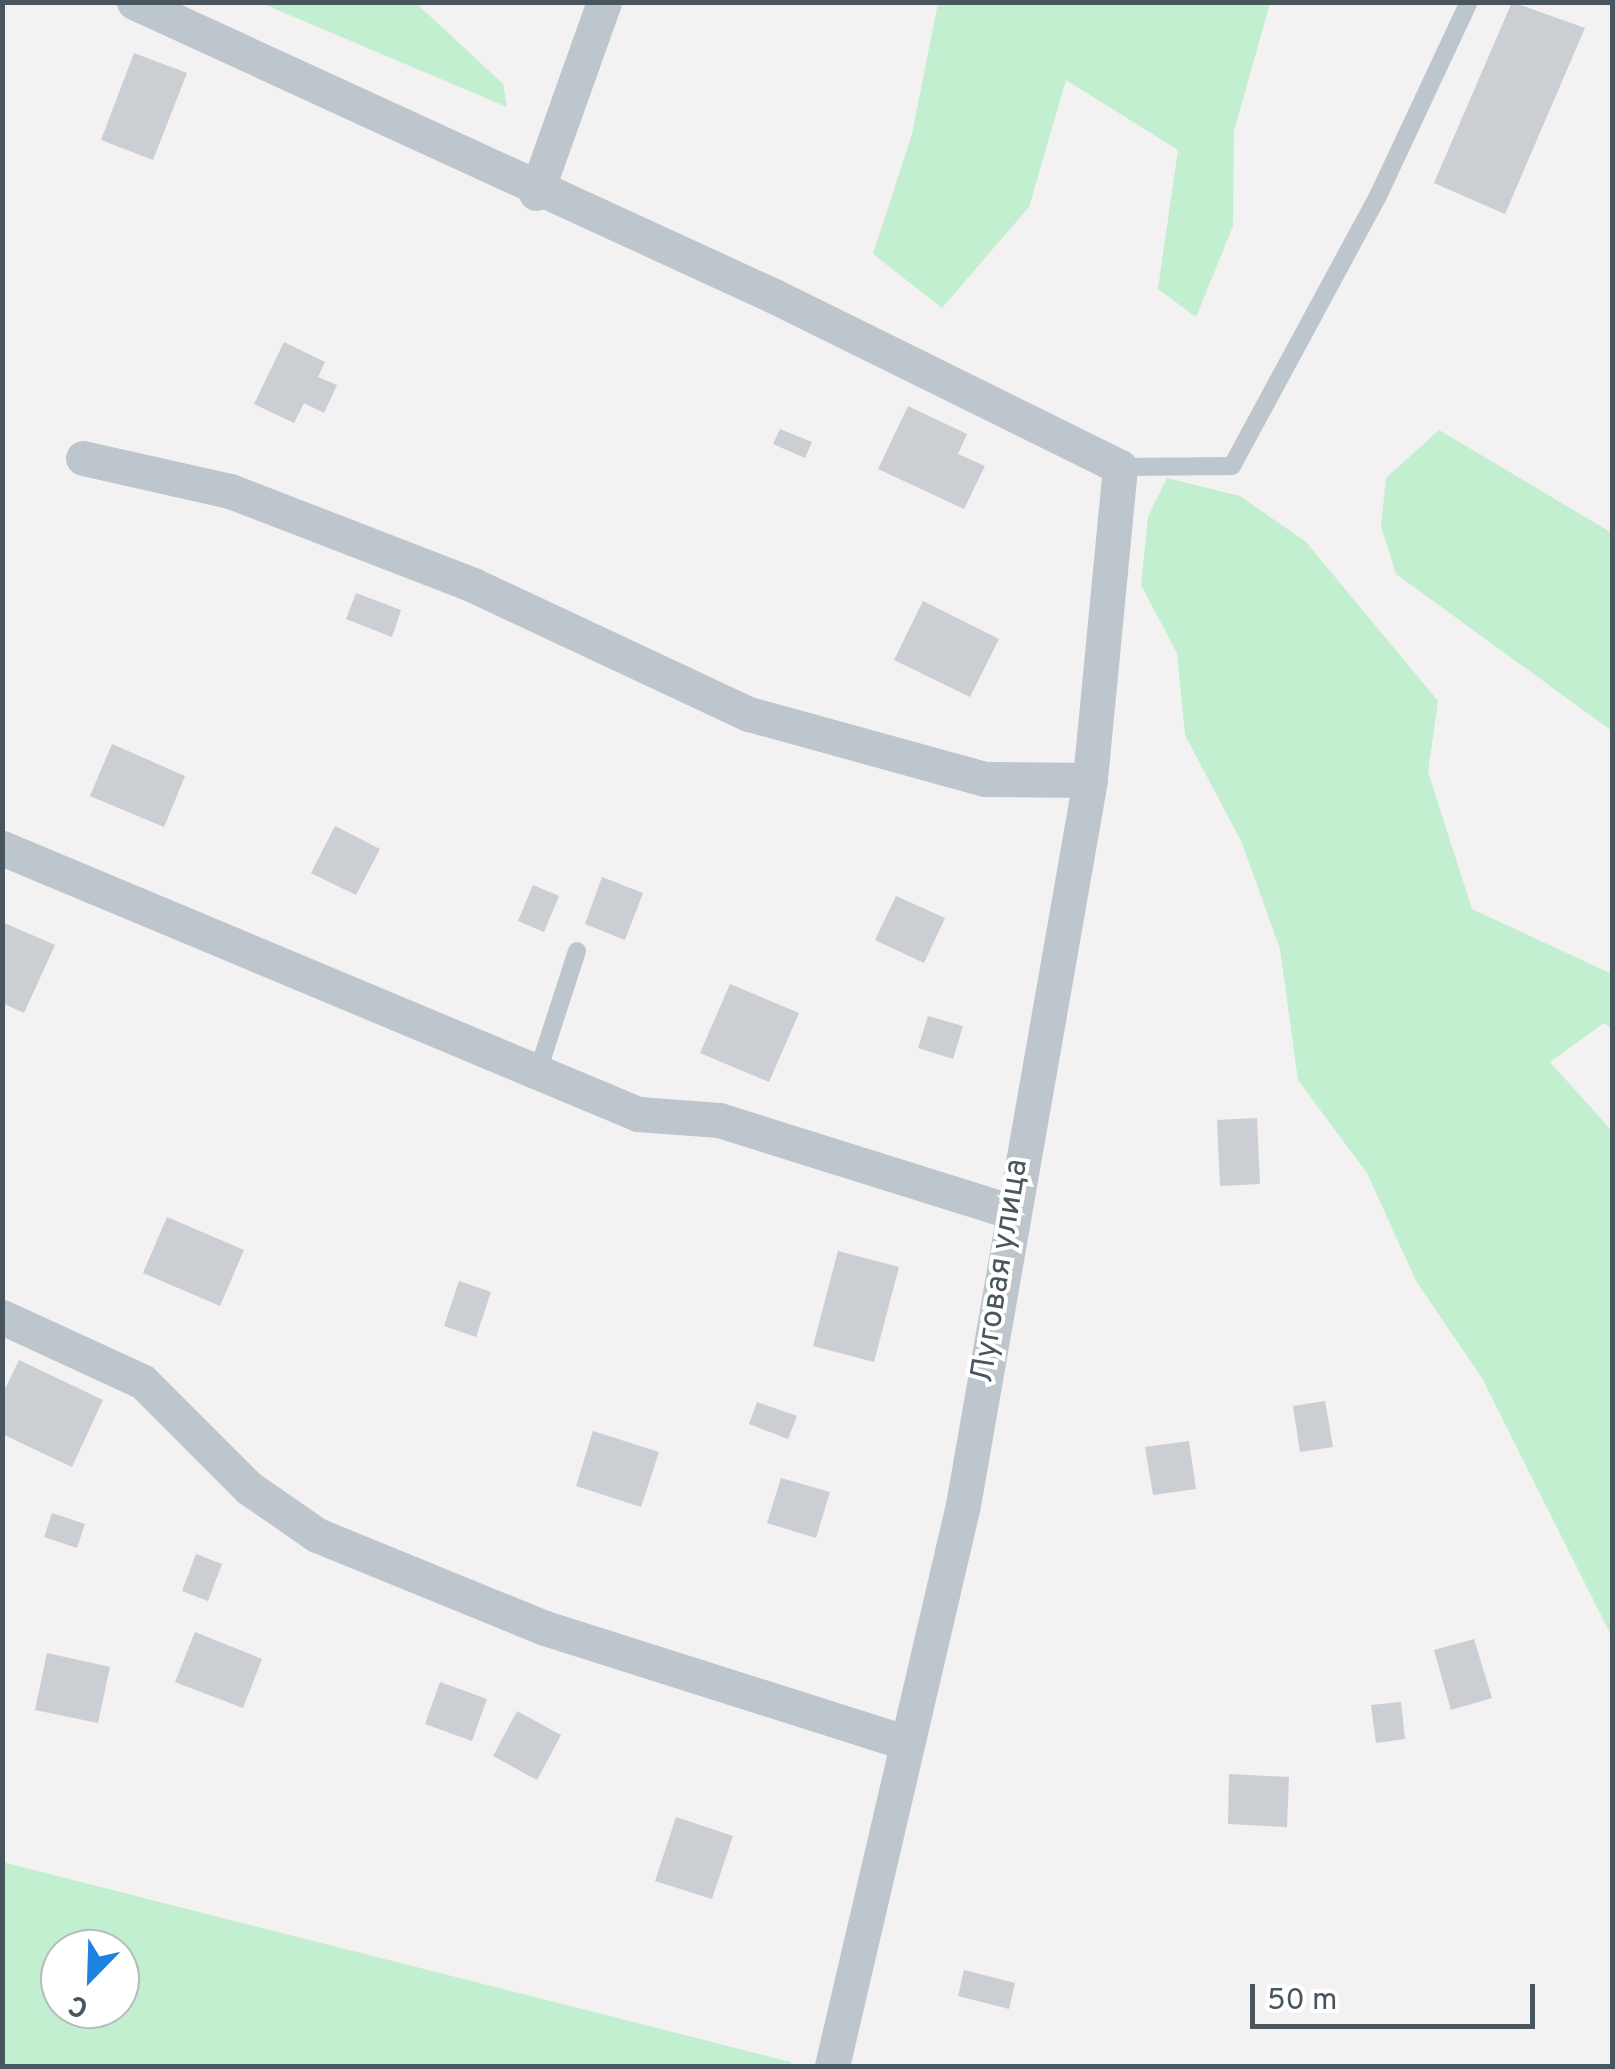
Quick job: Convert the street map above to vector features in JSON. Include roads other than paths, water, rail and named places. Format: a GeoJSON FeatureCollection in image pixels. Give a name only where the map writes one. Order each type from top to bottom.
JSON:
{"type":"FeatureCollection","features":[{"type":"Feature","properties":{"kind":"street"},"geometry":{"type":"LineString","coordinates":[[134,2],[536,193],[772,296],[1120,467]]}},
{"type":"Feature","properties":{"kind":"street"},"geometry":{"type":"LineString","coordinates":[[536,193],[604,2]]}},
{"type":"Feature","properties":{"kind":"street"},"geometry":{"type":"LineString","coordinates":[[83,458],[230,491],[473,585],[749,714],[985,779],[1090,780]]}},
{"type":"Feature","properties":{"kind":"street","name":"Луговая улица"},"geometry":{"type":"LineString","coordinates":[[832,2066],[904,1742],[963,1504],[1009,1211],[1090,780],[1120,467]]}},
{"type":"Feature","properties":{"kind":"street"},"geometry":{"type":"LineString","coordinates":[[2,848],[538,1068],[638,1114],[719,1120],[1009,1211]]}},
{"type":"Feature","properties":{"kind":"street"},"geometry":{"type":"LineString","coordinates":[[2,1317],[143,1382],[249,1488],[317,1535],[544,1628],[904,1742]]}},
{"type":"Feature","properties":{"kind":"lane"},"geometry":{"type":"LineString","coordinates":[[1120,467],[1232,466],[1378,196],[1470,2]]}},
{"type":"Feature","properties":{"kind":"lane"},"geometry":{"type":"LineString","coordinates":[[538,1068],[578,951]]}}]}
